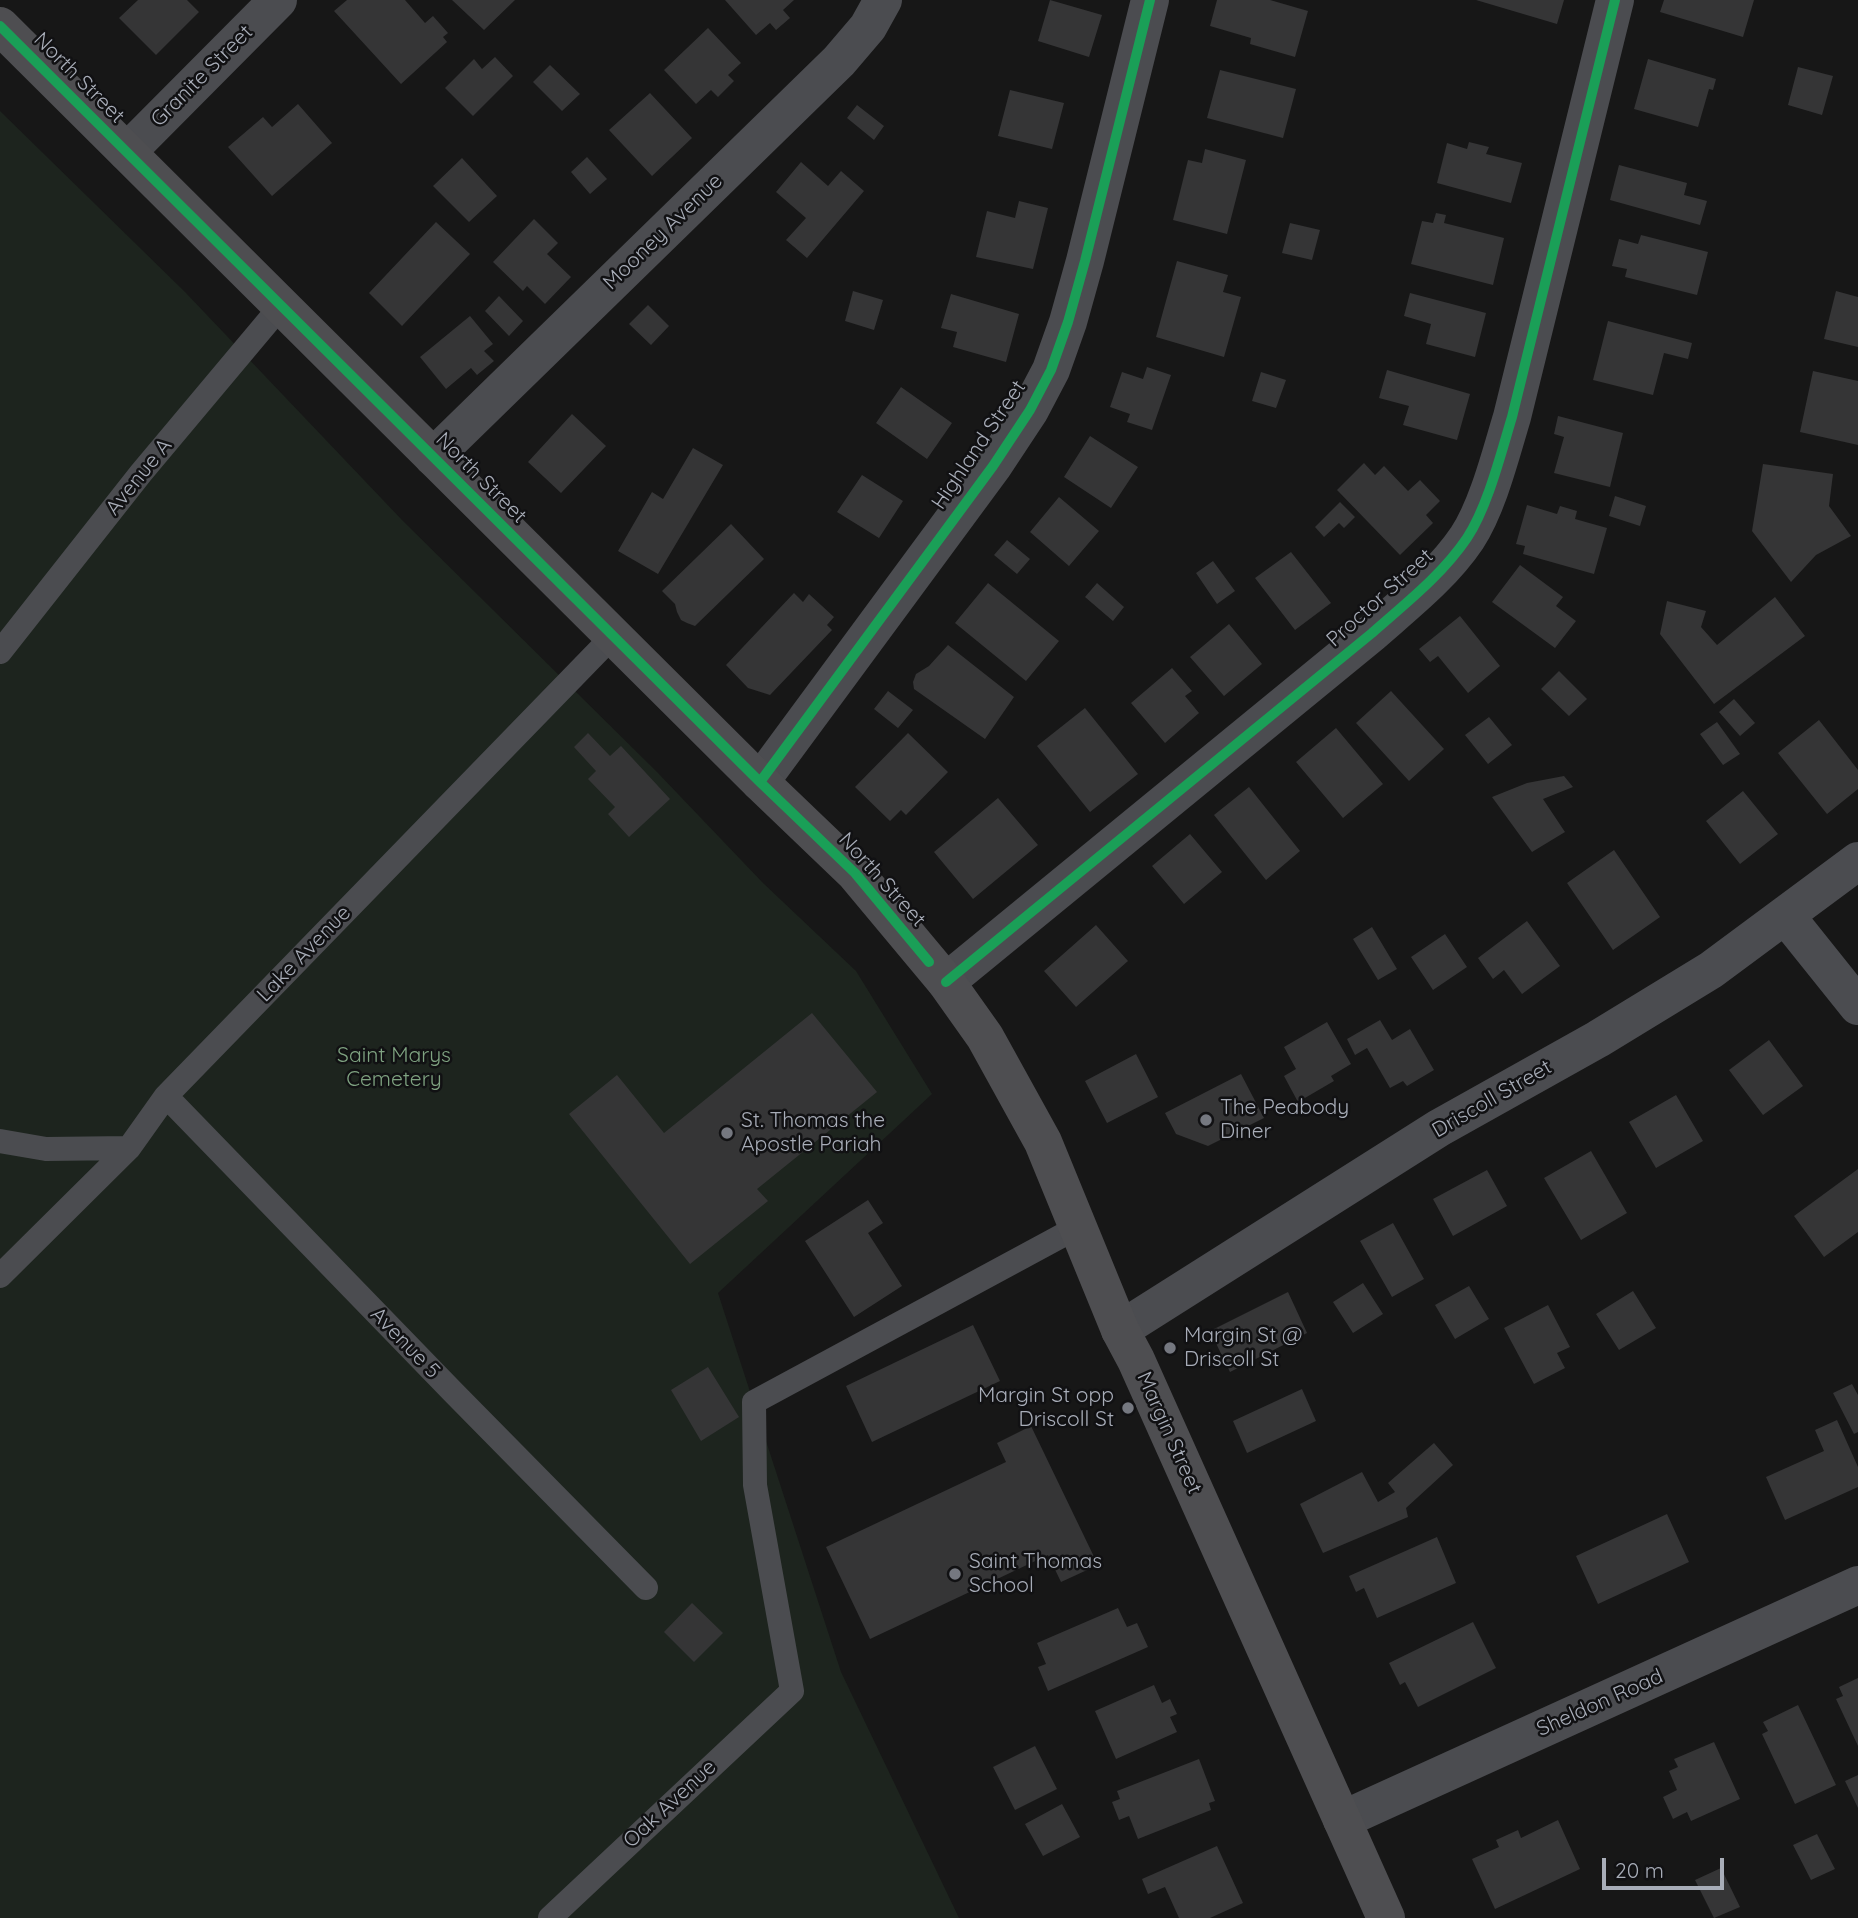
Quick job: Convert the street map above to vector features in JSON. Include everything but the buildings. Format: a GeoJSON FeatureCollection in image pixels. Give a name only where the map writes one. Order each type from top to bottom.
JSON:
{"type":"FeatureCollection","features":[{"type":"Feature","properties":{"kind":"highway","name":"North Street"},"geometry":{"type":"LineString","coordinates":[[0,26],[760,782],[855,873],[937,972]]}},
{"type":"Feature","properties":{"kind":"highway","name":"Margin Street"},"geometry":{"type":"LineString","coordinates":[[937,972],[985,1037],[1043,1142],[1120,1330],[1136,1360],[1386,1918]]}},
{"type":"Feature","properties":{"kind":"street","name":"Granite Street"},"geometry":{"type":"LineString","coordinates":[[127,152],[278,0]]}},
{"type":"Feature","properties":{"kind":"street","name":"Mooney Avenue"},"geometry":{"type":"LineString","coordinates":[[433,457],[839,61],[869,27],[883,0]]}},
{"type":"Feature","properties":{"kind":"street","name":"Highland Street"},"geometry":{"type":"LineString","coordinates":[[760,782],[993,467],[1030,410],[1051,370],[1085,261],[1150,0]]}},
{"type":"Feature","properties":{"kind":"street","name":"Proctor Street"},"geometry":{"type":"LineString","coordinates":[[937,972],[1373,633],[1451,561],[1469,535],[1497,468],[1615,0]]}},
{"type":"Feature","properties":{"kind":"street","name":"Driscoll Street"},"geometry":{"type":"LineString","coordinates":[[1120,1330],[1439,1128],[1598,1039],[1711,970],[1858,861]]}},
{"type":"Feature","properties":{"kind":"street"},"geometry":{"type":"LineString","coordinates":[[1786,915],[1858,1006]]}},
{"type":"Feature","properties":{"kind":"street","name":"Sheldon Road"},"geometry":{"type":"LineString","coordinates":[[1342,1820],[1858,1585]]}},
{"type":"Feature","properties":{"kind":"lane","name":"Avenue A"},"geometry":{"type":"LineString","coordinates":[[0,652],[141,474],[281,306]]}},
{"type":"Feature","properties":{"kind":"lane","name":"Lake Avenue"},"geometry":{"type":"LineString","coordinates":[[0,1276],[129,1148],[166,1096],[613,636]]}},
{"type":"Feature","properties":{"kind":"lane","name":"Avenue 5"},"geometry":{"type":"LineString","coordinates":[[166,1096],[646,1588]]}},
{"type":"Feature","properties":{"kind":"lane"},"geometry":{"type":"LineString","coordinates":[[0,1141],[46,1149],[129,1148]]}},
{"type":"Feature","properties":{"kind":"lane","name":"Oak Avenue"},"geometry":{"type":"LineString","coordinates":[[550,1918],[792,1691],[755,1485],[754,1402],[1078,1227]]}},
{"type":"Feature","properties":{"kind":"green space","name":"Saint Marys Cemetery"},"geometry":{"type":"Polygon","coordinates":[[[0,111],[185,292],[402,520],[657,772],[763,883],[856,971],[932,1094],[718,1293],[841,1672],[959,1918],[0,1918],[0,111]]]}},
{"type":"Feature","properties":{"kind":"cycle path"},"geometry":{"type":"LineString","coordinates":[[760,782],[993,466],[1030,410],[1051,370],[1085,261],[1150,0]]}},
{"type":"Feature","properties":{"kind":"cycle path"},"geometry":{"type":"LineString","coordinates":[[946,982],[1372,633],[1435,576],[1467,538],[1488,495],[1512,417],[1615,0]]}},
{"type":"Feature","properties":{"kind":"cycle path"},"geometry":{"type":"LineString","coordinates":[[0,26],[760,782],[855,873],[929,962]]}},
{"type":"Feature","properties":{"kind":"place","name":"The Peabody Diner"},"geometry":{"type":"Point","coordinates":[1206,1120]}},
{"type":"Feature","properties":{"kind":"place","name":"St. Thomas the Apostle Pariah"},"geometry":{"type":"Point","coordinates":[727,1133]}},
{"type":"Feature","properties":{"kind":"place","name":"Margin St @ Driscoll St"},"geometry":{"type":"Point","coordinates":[1170,1348]}},
{"type":"Feature","properties":{"kind":"place","name":"Margin St opp Driscoll St"},"geometry":{"type":"Point","coordinates":[1128,1408]}},
{"type":"Feature","properties":{"kind":"place","name":"Saint Thomas School"},"geometry":{"type":"Point","coordinates":[955,1574]}}]}
